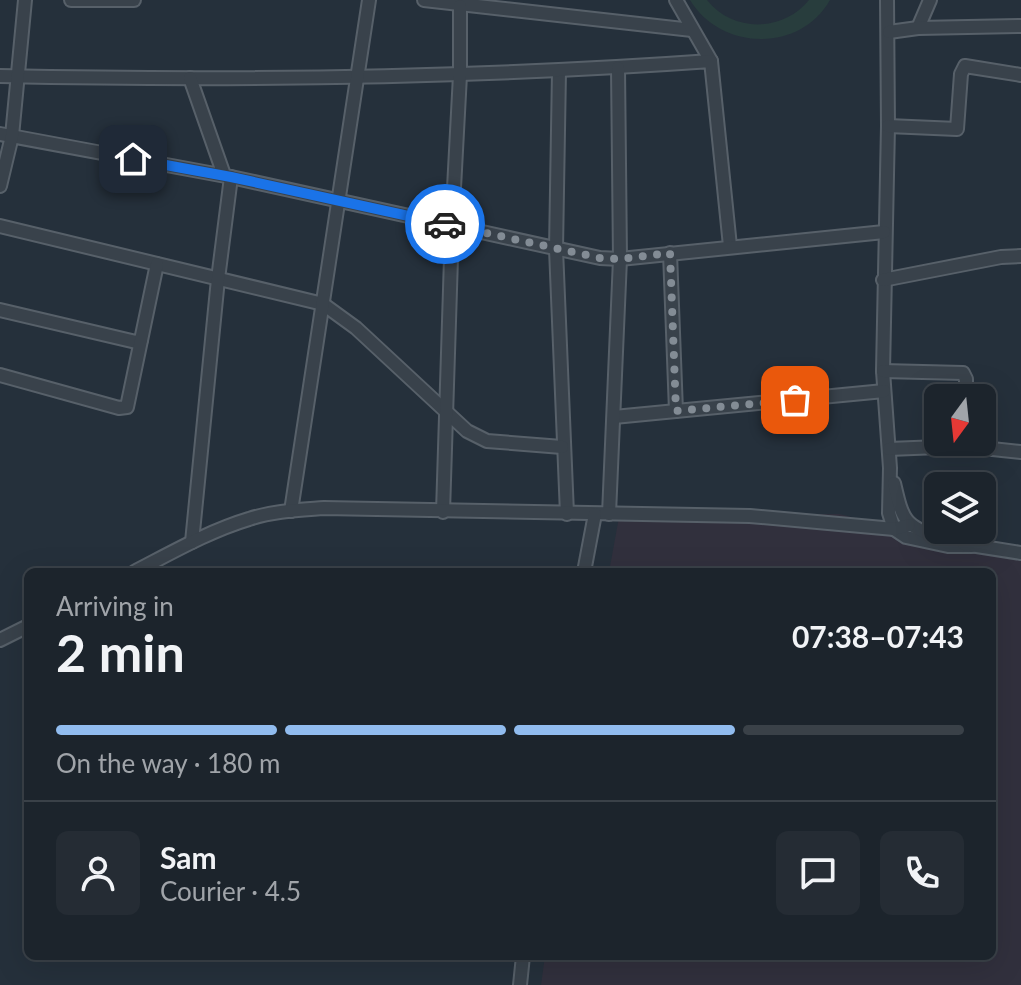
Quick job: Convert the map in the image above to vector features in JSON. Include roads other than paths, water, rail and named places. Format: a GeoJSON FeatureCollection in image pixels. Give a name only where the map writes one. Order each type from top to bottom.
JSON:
{"type":"FeatureCollection","features":[{"type":"Feature","properties":{"kind":"street"},"geometry":{"type":"LineString","coordinates":[[0,186],[18,76],[25,0]]}},
{"type":"Feature","properties":{"kind":"street"},"geometry":{"type":"LineString","coordinates":[[71,0],[134,0]]}},
{"type":"Feature","properties":{"kind":"street"},"geometry":{"type":"LineString","coordinates":[[291,511],[369,0]]}},
{"type":"Feature","properties":{"kind":"street"},"geometry":{"type":"LineString","coordinates":[[424,0],[692,30]]}},
{"type":"Feature","properties":{"kind":"street"},"geometry":{"type":"LineString","coordinates":[[676,0],[711,61],[730,246]]}},
{"type":"Feature","properties":{"kind":"street"},"geometry":{"type":"LineString","coordinates":[[887,0],[883,371],[890,468],[889,513],[894,529],[906,537],[948,546],[972,546]]}},
{"type":"Feature","properties":{"kind":"street"},"geometry":{"type":"LineString","coordinates":[[918,28],[930,0]]}},
{"type":"Feature","properties":{"kind":"street"},"geometry":{"type":"LineString","coordinates":[[443,512],[460,6]]}},
{"type":"Feature","properties":{"kind":"street"},"geometry":{"type":"LineString","coordinates":[[889,32],[918,28],[1021,26]]}},
{"type":"Feature","properties":{"kind":"street"},"geometry":{"type":"LineString","coordinates":[[0,76],[359,78],[559,71],[711,61]]}},
{"type":"Feature","properties":{"kind":"street"},"geometry":{"type":"LineString","coordinates":[[888,126],[957,129],[961,74],[965,66],[1021,75]]}},
{"type":"Feature","properties":{"kind":"street"},"geometry":{"type":"LineString","coordinates":[[609,514],[620,259],[618,68]]}},
{"type":"Feature","properties":{"kind":"street"},"geometry":{"type":"LineString","coordinates":[[559,71],[556,249],[567,514]]}},
{"type":"Feature","properties":{"kind":"street"},"geometry":{"type":"LineString","coordinates":[[190,78],[228,176],[192,542]]}},
{"type":"Feature","properties":{"kind":"street"},"geometry":{"type":"LineString","coordinates":[[6,135],[228,176],[600,258],[620,259],[884,232]]}},
{"type":"Feature","properties":{"kind":"street"},"geometry":{"type":"LineString","coordinates":[[0,226],[323,304],[356,328],[467,431],[487,441],[562,447]]}},
{"type":"Feature","properties":{"kind":"street"},"geometry":{"type":"LineString","coordinates":[[670,253],[676,411]]}},
{"type":"Feature","properties":{"kind":"street"},"geometry":{"type":"LineString","coordinates":[[883,280],[1001,257],[1021,256]]}},
{"type":"Feature","properties":{"kind":"street"},"geometry":{"type":"LineString","coordinates":[[0,375],[124,409],[128,404],[157,264]]}},
{"type":"Feature","properties":{"kind":"street"},"geometry":{"type":"LineString","coordinates":[[0,310],[136,342],[141,340]]}},
{"type":"Feature","properties":{"kind":"street"},"geometry":{"type":"LineString","coordinates":[[883,371],[963,373],[966,384]]}},
{"type":"Feature","properties":{"kind":"street"},"geometry":{"type":"LineString","coordinates":[[614,417],[884,391]]}},
{"type":"Feature","properties":{"kind":"street"},"geometry":{"type":"LineString","coordinates":[[889,449],[924,447]]}},
{"type":"Feature","properties":{"kind":"street"},"geometry":{"type":"LineString","coordinates":[[996,448],[1021,452]]}},
{"type":"Feature","properties":{"kind":"street"},"geometry":{"type":"LineString","coordinates":[[890,468],[902,513],[909,525],[925,533],[972,546],[1021,553]]}},
{"type":"Feature","properties":{"kind":"street"},"geometry":{"type":"LineString","coordinates":[[142,568],[192,542],[249,519],[324,508],[750,516],[894,529],[909,525]]}},
{"type":"Feature","properties":{"kind":"street"},"geometry":{"type":"LineString","coordinates":[[585,568],[595,514]]}},
{"type":"Feature","properties":{"kind":"street"},"geometry":{"type":"LineString","coordinates":[[0,640],[24,628]]}},
{"type":"Feature","properties":{"kind":"street"},"geometry":{"type":"LineString","coordinates":[[520,985],[523,960]]}}]}
